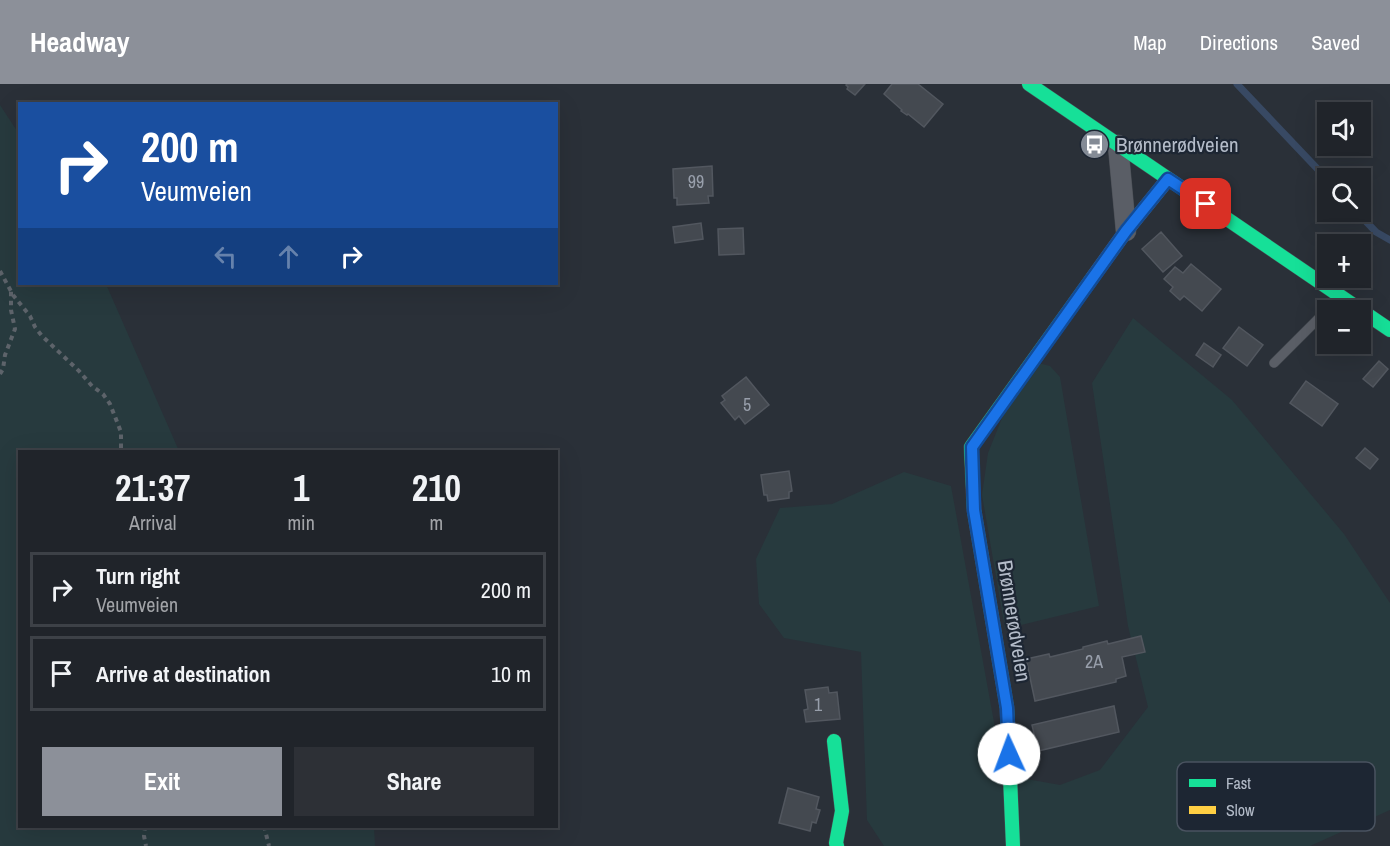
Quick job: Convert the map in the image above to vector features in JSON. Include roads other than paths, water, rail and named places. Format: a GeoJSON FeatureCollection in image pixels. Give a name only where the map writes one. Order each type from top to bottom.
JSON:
{"type":"FeatureCollection","features":[{"type":"Feature","properties":{"kind":"street"},"geometry":{"type":"LineString","coordinates":[[1029,84],[1390,330]]}},
{"type":"Feature","properties":{"kind":"street"},"geometry":{"type":"LineString","coordinates":[[1118,145],[1126,231]]}},
{"type":"Feature","properties":{"kind":"street","name":"Brønnerødveien"},"geometry":{"type":"LineString","coordinates":[[1012,846],[1007,708],[974,510],[972,447],[1126,231],[1168,179]]}},
{"type":"Feature","properties":{"kind":"street"},"geometry":{"type":"LineString","coordinates":[[834,741],[842,811],[834,845]]}},
{"type":"Feature","properties":{"kind":"lane"},"geometry":{"type":"LineString","coordinates":[[1274,363],[1323,314],[1338,295]]}},
{"type":"Feature","properties":{"kind":"waterway"},"geometry":{"type":"LineString","coordinates":[[1237,84],[1317,168]]}},
{"type":"Feature","properties":{"kind":"waterway"},"geometry":{"type":"LineString","coordinates":[[1366,222],[1376,232],[1390,240]]}},
{"type":"Feature","properties":{"kind":"place","name":"Brønnerødveien"},"geometry":{"type":"Point","coordinates":[1095,145]}}]}
